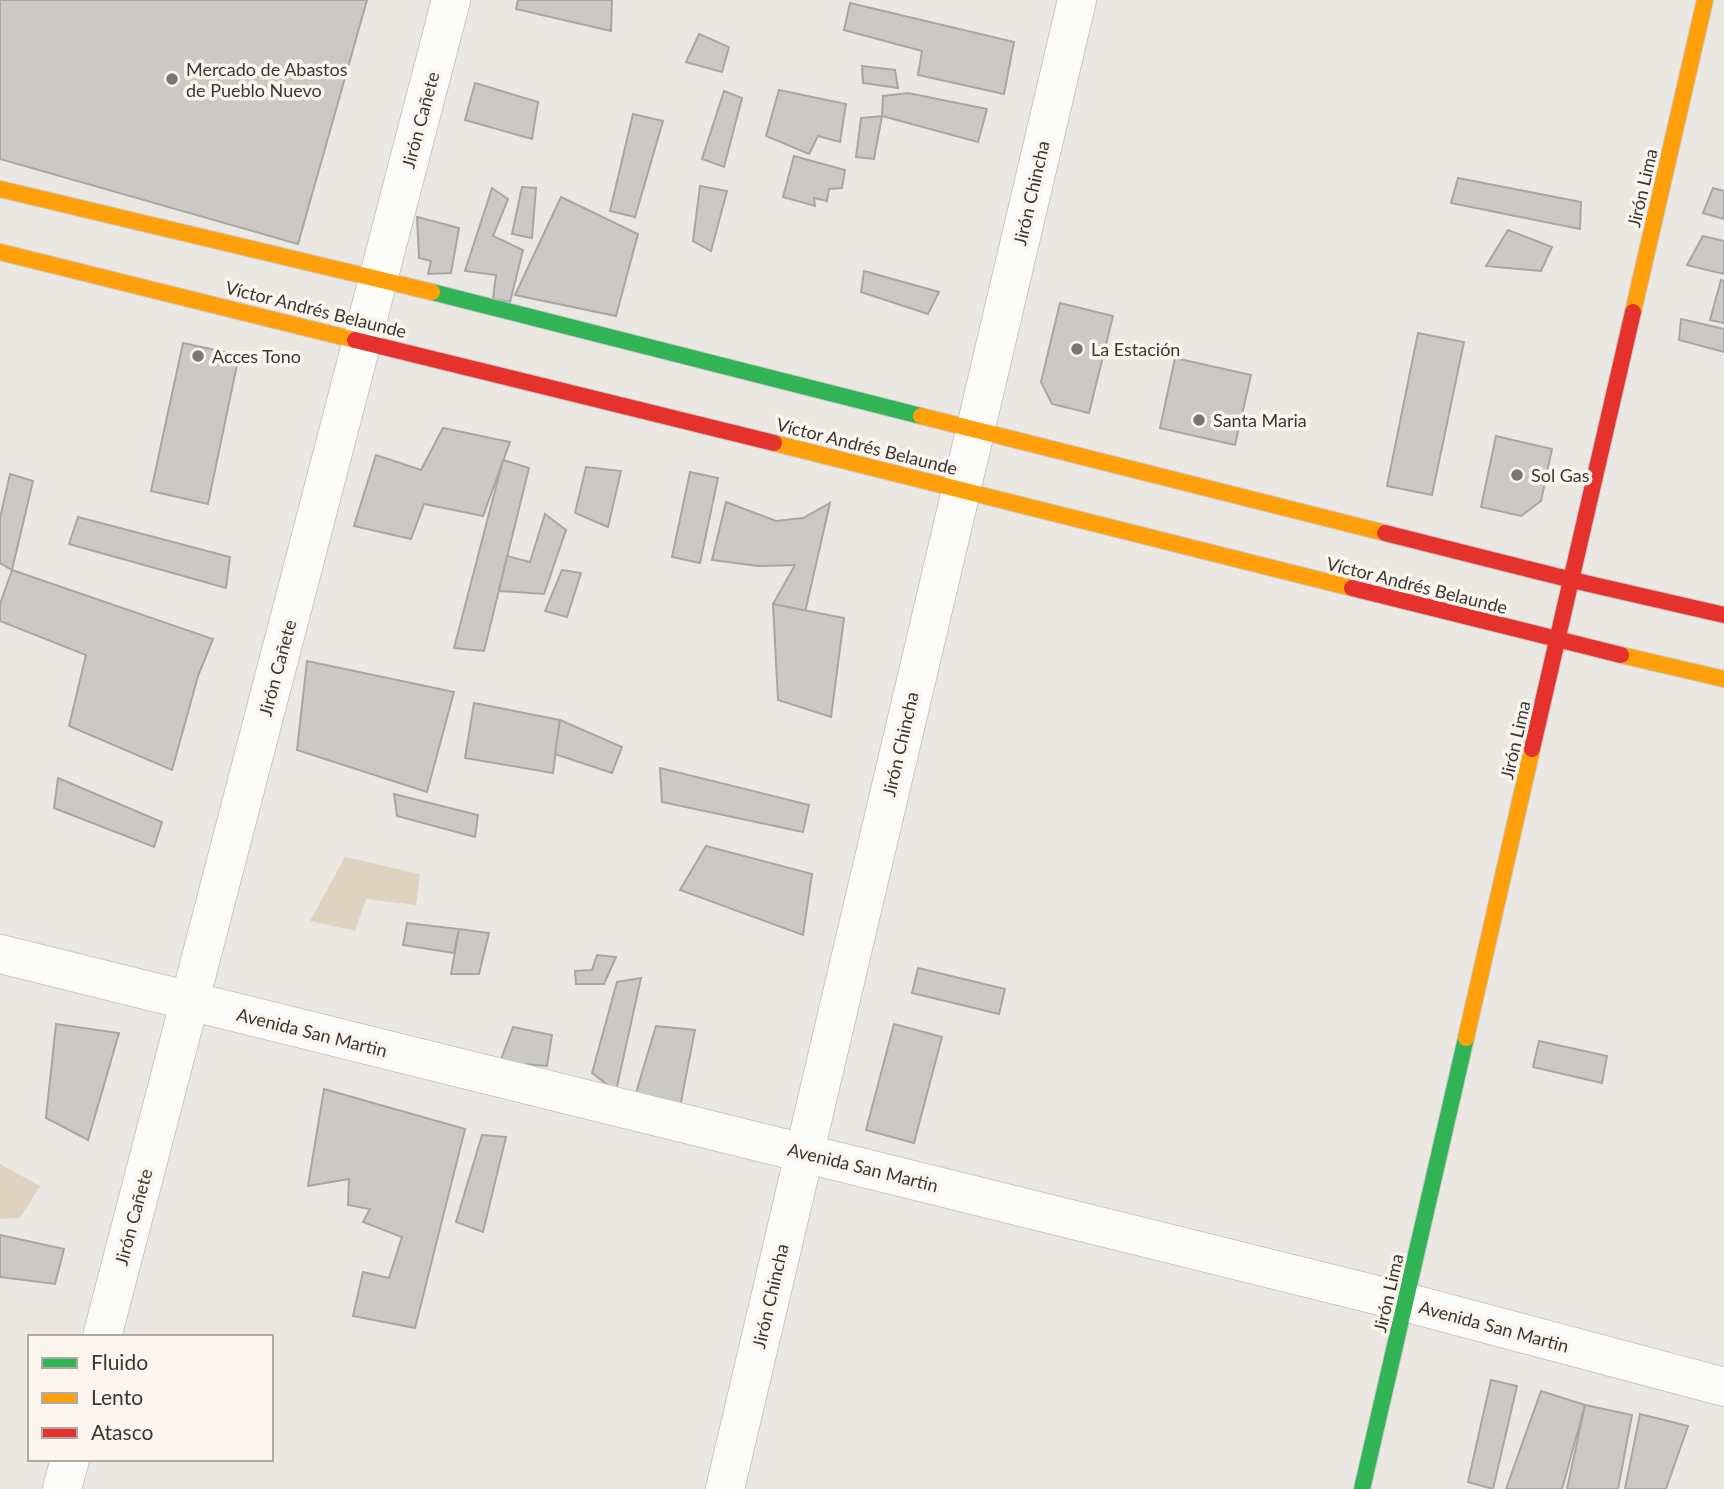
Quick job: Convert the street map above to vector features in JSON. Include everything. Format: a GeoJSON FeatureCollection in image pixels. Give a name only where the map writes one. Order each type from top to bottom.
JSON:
{"type":"FeatureCollection","features":[{"type":"Feature","properties":{"kind":"main road","name":"Jirón Lima"},"geometry":{"type":"LineString","coordinates":[[1362,1489],[1705,0]]}},
{"type":"Feature","properties":{"kind":"main road"},"geometry":{"type":"LineString","coordinates":[[0,189],[379,279],[1572,580],[1724,615]]}},
{"type":"Feature","properties":{"kind":"main road","name":"Víctor Andrés Belaunde"},"geometry":{"type":"LineString","coordinates":[[0,252],[1724,679]]}},
{"type":"Feature","properties":{"kind":"street","name":"Jirón Cañete"},"geometry":{"type":"LineString","coordinates":[[103,1335],[451,0]]}},
{"type":"Feature","properties":{"kind":"street","name":"Jirón Chincha"},"geometry":{"type":"LineString","coordinates":[[724,1489],[1077,0]]}},
{"type":"Feature","properties":{"kind":"street","name":"Avenida San Martin"},"geometry":{"type":"LineString","coordinates":[[0,954],[1405,1302],[1724,1387]]}},
{"type":"Feature","properties":{"kind":"street"},"geometry":{"type":"LineString","coordinates":[[62,1489],[69,1461]]}},
{"type":"Feature","properties":{"kind":"shaded area"},"geometry":{"type":"Polygon","coordinates":[[[345,857],[420,874],[416,905],[366,899],[355,931],[310,921],[345,857]]]}},
{"type":"Feature","properties":{"kind":"shaded area"},"geometry":{"type":"Polygon","coordinates":[[[0,1164],[40,1186],[20,1218],[0,1219],[0,1164]]]}},
{"type":"Feature","properties":{"kind":"building","name":"Mercado de Abastos de Pueblo Nuevo"},"geometry":{"type":"Polygon","coordinates":[[[0,0],[367,0],[298,244],[0,159],[0,0]]]}},
{"type":"Feature","properties":{"kind":"building"},"geometry":{"type":"Polygon","coordinates":[[[518,0],[612,0],[611,31],[516,9],[518,0]]]}},
{"type":"Feature","properties":{"kind":"building"},"geometry":{"type":"Polygon","coordinates":[[[850,3],[1014,42],[1004,94],[918,75],[922,51],[844,30],[850,3]]]}},
{"type":"Feature","properties":{"kind":"building"},"geometry":{"type":"Polygon","coordinates":[[[699,34],[729,47],[722,72],[686,62],[699,34]]]}},
{"type":"Feature","properties":{"kind":"building"},"geometry":{"type":"Polygon","coordinates":[[[862,66],[895,70],[898,88],[863,83],[862,66]]]}},
{"type":"Feature","properties":{"kind":"building"},"geometry":{"type":"Polygon","coordinates":[[[475,83],[538,102],[532,139],[465,120],[475,83]]]}},
{"type":"Feature","properties":{"kind":"building"},"geometry":{"type":"Polygon","coordinates":[[[779,90],[846,104],[840,142],[818,136],[809,154],[766,136],[779,90]]]}},
{"type":"Feature","properties":{"kind":"building"},"geometry":{"type":"Polygon","coordinates":[[[724,91],[742,98],[724,167],[702,159],[724,91]]]}},
{"type":"Feature","properties":{"kind":"building"},"geometry":{"type":"Polygon","coordinates":[[[908,93],[987,109],[978,142],[882,116],[883,96],[908,93]]]}},
{"type":"Feature","properties":{"kind":"building"},"geometry":{"type":"Polygon","coordinates":[[[633,114],[663,121],[635,217],[610,211],[633,114]]]}},
{"type":"Feature","properties":{"kind":"building"},"geometry":{"type":"Polygon","coordinates":[[[882,116],[874,159],[856,157],[861,118],[882,116]]]}},
{"type":"Feature","properties":{"kind":"building"},"geometry":{"type":"Polygon","coordinates":[[[794,156],[845,170],[842,188],[829,189],[827,201],[814,198],[815,206],[783,197],[794,156]]]}},
{"type":"Feature","properties":{"kind":"building"},"geometry":{"type":"Polygon","coordinates":[[[1458,178],[1581,202],[1580,229],[1451,203],[1458,178]]]}},
{"type":"Feature","properties":{"kind":"building"},"geometry":{"type":"Polygon","coordinates":[[[700,186],[727,191],[711,251],[693,241],[700,186]]]}},
{"type":"Feature","properties":{"kind":"building"},"geometry":{"type":"Polygon","coordinates":[[[522,187],[536,188],[532,238],[512,234],[522,187]]]}},
{"type":"Feature","properties":{"kind":"building"},"geometry":{"type":"Polygon","coordinates":[[[492,188],[508,199],[493,236],[523,250],[510,302],[493,299],[496,275],[465,271],[492,188]]]}},
{"type":"Feature","properties":{"kind":"building"},"geometry":{"type":"Polygon","coordinates":[[[1713,188],[1724,191],[1724,219],[1703,213],[1713,188]]]}},
{"type":"Feature","properties":{"kind":"building"},"geometry":{"type":"Polygon","coordinates":[[[561,197],[638,234],[616,316],[515,295],[561,197]]]}},
{"type":"Feature","properties":{"kind":"building"},"geometry":{"type":"Polygon","coordinates":[[[417,217],[459,228],[451,273],[428,274],[431,261],[419,258],[417,217]]]}},
{"type":"Feature","properties":{"kind":"building"},"geometry":{"type":"Polygon","coordinates":[[[1508,230],[1552,247],[1541,271],[1486,266],[1508,230]]]}},
{"type":"Feature","properties":{"kind":"building"},"geometry":{"type":"Polygon","coordinates":[[[1703,236],[1724,241],[1724,274],[1687,265],[1703,236]]]}},
{"type":"Feature","properties":{"kind":"building"},"geometry":{"type":"Polygon","coordinates":[[[864,271],[939,292],[928,314],[861,292],[864,271]]]}},
{"type":"Feature","properties":{"kind":"building"},"geometry":{"type":"Polygon","coordinates":[[[1721,280],[1724,281],[1724,323],[1710,320],[1721,280]]]}},
{"type":"Feature","properties":{"kind":"building","name":"La Estación"},"geometry":{"type":"Polygon","coordinates":[[[1060,303],[1113,316],[1089,413],[1052,404],[1041,382],[1060,303]]]}},
{"type":"Feature","properties":{"kind":"building"},"geometry":{"type":"Polygon","coordinates":[[[1681,319],[1724,329],[1724,352],[1679,340],[1681,319]]]}},
{"type":"Feature","properties":{"kind":"building"},"geometry":{"type":"Polygon","coordinates":[[[1418,333],[1464,342],[1432,495],[1387,486],[1418,333]]]}},
{"type":"Feature","properties":{"kind":"building"},"geometry":{"type":"Polygon","coordinates":[[[183,343],[239,355],[208,504],[151,491],[183,343]]]}},
{"type":"Feature","properties":{"kind":"building"},"geometry":{"type":"Polygon","coordinates":[[[1175,358],[1251,375],[1235,445],[1160,428],[1175,358]]]}},
{"type":"Feature","properties":{"kind":"building"},"geometry":{"type":"Polygon","coordinates":[[[443,428],[510,442],[483,516],[424,504],[411,539],[354,526],[376,455],[421,470],[443,428]]]}},
{"type":"Feature","properties":{"kind":"building","name":"Sol Gas"},"geometry":{"type":"Polygon","coordinates":[[[1496,436],[1552,449],[1541,501],[1521,516],[1481,507],[1496,436]]]}},
{"type":"Feature","properties":{"kind":"building"},"geometry":{"type":"Polygon","coordinates":[[[503,460],[529,468],[484,651],[454,648],[503,460]]]}},
{"type":"Feature","properties":{"kind":"building"},"geometry":{"type":"Polygon","coordinates":[[[586,467],[621,471],[608,527],[575,513],[586,467]]]}},
{"type":"Feature","properties":{"kind":"building"},"geometry":{"type":"Polygon","coordinates":[[[690,472],[718,478],[700,563],[672,557],[690,472]]]}},
{"type":"Feature","properties":{"kind":"building"},"geometry":{"type":"Polygon","coordinates":[[[10,474],[33,481],[12,570],[0,563],[0,518],[10,474]]]}},
{"type":"Feature","properties":{"kind":"building"},"geometry":{"type":"Polygon","coordinates":[[[726,502],[776,521],[803,518],[830,503],[803,621],[773,604],[795,565],[758,566],[712,560],[726,502]]]}},
{"type":"Feature","properties":{"kind":"building"},"geometry":{"type":"Polygon","coordinates":[[[545,514],[566,530],[544,594],[499,591],[507,556],[530,562],[545,514]]]}},
{"type":"Feature","properties":{"kind":"building"},"geometry":{"type":"Polygon","coordinates":[[[78,517],[230,557],[226,588],[69,544],[78,517]]]}},
{"type":"Feature","properties":{"kind":"building"},"geometry":{"type":"Polygon","coordinates":[[[12,570],[213,639],[198,676],[172,770],[69,726],[86,655],[0,621],[0,604],[12,570]]]}},
{"type":"Feature","properties":{"kind":"building"},"geometry":{"type":"Polygon","coordinates":[[[562,570],[581,573],[567,617],[545,611],[562,570]]]}},
{"type":"Feature","properties":{"kind":"building"},"geometry":{"type":"Polygon","coordinates":[[[773,604],[844,618],[831,717],[778,700],[773,604]]]}},
{"type":"Feature","properties":{"kind":"building"},"geometry":{"type":"Polygon","coordinates":[[[307,661],[454,692],[427,792],[297,750],[307,661]]]}},
{"type":"Feature","properties":{"kind":"building"},"geometry":{"type":"Polygon","coordinates":[[[474,703],[560,720],[553,773],[465,758],[474,703]]]}},
{"type":"Feature","properties":{"kind":"building"},"geometry":{"type":"Polygon","coordinates":[[[560,720],[622,747],[612,773],[555,754],[560,720]]]}},
{"type":"Feature","properties":{"kind":"building"},"geometry":{"type":"Polygon","coordinates":[[[660,768],[809,805],[803,832],[662,802],[660,768]]]}},
{"type":"Feature","properties":{"kind":"building"},"geometry":{"type":"Polygon","coordinates":[[[58,778],[162,822],[154,847],[54,808],[58,778]]]}},
{"type":"Feature","properties":{"kind":"building"},"geometry":{"type":"Polygon","coordinates":[[[394,794],[478,815],[475,837],[397,816],[394,794]]]}},
{"type":"Feature","properties":{"kind":"building"},"geometry":{"type":"Polygon","coordinates":[[[706,846],[812,874],[803,935],[680,890],[706,846]]]}},
{"type":"Feature","properties":{"kind":"building"},"geometry":{"type":"Polygon","coordinates":[[[407,923],[459,929],[454,953],[403,945],[407,923]]]}},
{"type":"Feature","properties":{"kind":"building"},"geometry":{"type":"Polygon","coordinates":[[[459,929],[489,933],[479,974],[451,974],[459,929]]]}},
{"type":"Feature","properties":{"kind":"building"},"geometry":{"type":"Polygon","coordinates":[[[597,955],[616,957],[604,984],[576,984],[575,971],[592,970],[597,955]]]}},
{"type":"Feature","properties":{"kind":"building"},"geometry":{"type":"Polygon","coordinates":[[[918,968],[1005,989],[999,1014],[912,993],[918,968]]]}},
{"type":"Feature","properties":{"kind":"building"},"geometry":{"type":"Polygon","coordinates":[[[641,978],[616,1091],[592,1073],[617,982],[641,978]]]}},
{"type":"Feature","properties":{"kind":"building"},"geometry":{"type":"Polygon","coordinates":[[[56,1024],[119,1033],[88,1140],[46,1118],[56,1024]]]}},
{"type":"Feature","properties":{"kind":"building"},"geometry":{"type":"Polygon","coordinates":[[[894,1024],[942,1037],[914,1143],[866,1130],[894,1024]]]}},
{"type":"Feature","properties":{"kind":"building"},"geometry":{"type":"Polygon","coordinates":[[[656,1026],[695,1030],[680,1107],[635,1096],[656,1026]]]}},
{"type":"Feature","properties":{"kind":"building"},"geometry":{"type":"Polygon","coordinates":[[[513,1027],[552,1035],[547,1066],[500,1062],[513,1027]]]}},
{"type":"Feature","properties":{"kind":"building"},"geometry":{"type":"Polygon","coordinates":[[[1539,1041],[1607,1056],[1602,1083],[1533,1067],[1539,1041]]]}},
{"type":"Feature","properties":{"kind":"building"},"geometry":{"type":"Polygon","coordinates":[[[324,1089],[465,1129],[415,1328],[353,1316],[363,1272],[389,1278],[402,1237],[363,1222],[370,1209],[348,1205],[349,1179],[308,1186],[324,1089]]]}},
{"type":"Feature","properties":{"kind":"building"},"geometry":{"type":"Polygon","coordinates":[[[482,1135],[506,1137],[483,1232],[456,1222],[482,1135]]]}},
{"type":"Feature","properties":{"kind":"building"},"geometry":{"type":"Polygon","coordinates":[[[0,1235],[64,1249],[55,1284],[0,1277],[0,1235]]]}},
{"type":"Feature","properties":{"kind":"building"},"geometry":{"type":"Polygon","coordinates":[[[1491,1380],[1517,1386],[1493,1489],[1468,1482],[1491,1380]]]}},
{"type":"Feature","properties":{"kind":"building"},"geometry":{"type":"Polygon","coordinates":[[[1541,1391],[1585,1405],[1562,1489],[1506,1489],[1541,1391]]]}},
{"type":"Feature","properties":{"kind":"building"},"geometry":{"type":"Polygon","coordinates":[[[1585,1405],[1632,1415],[1618,1489],[1567,1489],[1585,1405]]]}},
{"type":"Feature","properties":{"kind":"building"},"geometry":{"type":"Polygon","coordinates":[[[1640,1414],[1688,1426],[1666,1489],[1625,1489],[1640,1414]]]}},
{"type":"Feature","properties":{"kind":"traffic: fast"},"geometry":{"type":"LineString","coordinates":[[432,292],[921,416]]}},
{"type":"Feature","properties":{"kind":"traffic: fast"},"geometry":{"type":"LineString","coordinates":[[1362,1489],[1466,1038]]}},
{"type":"Feature","properties":{"kind":"traffic: slow"},"geometry":{"type":"LineString","coordinates":[[1633,312],[1705,0]]}},
{"type":"Feature","properties":{"kind":"traffic: slow"},"geometry":{"type":"LineString","coordinates":[[0,189],[432,292]]}},
{"type":"Feature","properties":{"kind":"traffic: slow"},"geometry":{"type":"LineString","coordinates":[[0,252],[355,340]]}},
{"type":"Feature","properties":{"kind":"traffic: slow"},"geometry":{"type":"LineString","coordinates":[[921,416],[1385,533]]}},
{"type":"Feature","properties":{"kind":"traffic: slow"},"geometry":{"type":"LineString","coordinates":[[774,443],[1352,588]]}},
{"type":"Feature","properties":{"kind":"traffic: slow"},"geometry":{"type":"LineString","coordinates":[[1621,655],[1724,679]]}},
{"type":"Feature","properties":{"kind":"traffic: slow"},"geometry":{"type":"LineString","coordinates":[[1466,1038],[1532,749]]}},
{"type":"Feature","properties":{"kind":"traffic: jam"},"geometry":{"type":"LineString","coordinates":[[1532,749],[1633,312]]}},
{"type":"Feature","properties":{"kind":"traffic: jam"},"geometry":{"type":"LineString","coordinates":[[355,340],[774,443]]}},
{"type":"Feature","properties":{"kind":"traffic: jam"},"geometry":{"type":"LineString","coordinates":[[1385,533],[1724,615]]}},
{"type":"Feature","properties":{"kind":"traffic: jam"},"geometry":{"type":"LineString","coordinates":[[1352,588],[1621,655]]}},
{"type":"Feature","properties":{"kind":"place","name":"Mercado de Abastos de Pueblo Nuevo"},"geometry":{"type":"Point","coordinates":[172,79]}},
{"type":"Feature","properties":{"kind":"place","name":"La Estación"},"geometry":{"type":"Point","coordinates":[1077,349]}},
{"type":"Feature","properties":{"kind":"place","name":"Acces Tono"},"geometry":{"type":"Point","coordinates":[198,356]}},
{"type":"Feature","properties":{"kind":"place","name":"Santa Maria"},"geometry":{"type":"Point","coordinates":[1199,420]}},
{"type":"Feature","properties":{"kind":"place","name":"Sol Gas"},"geometry":{"type":"Point","coordinates":[1517,475]}}]}
